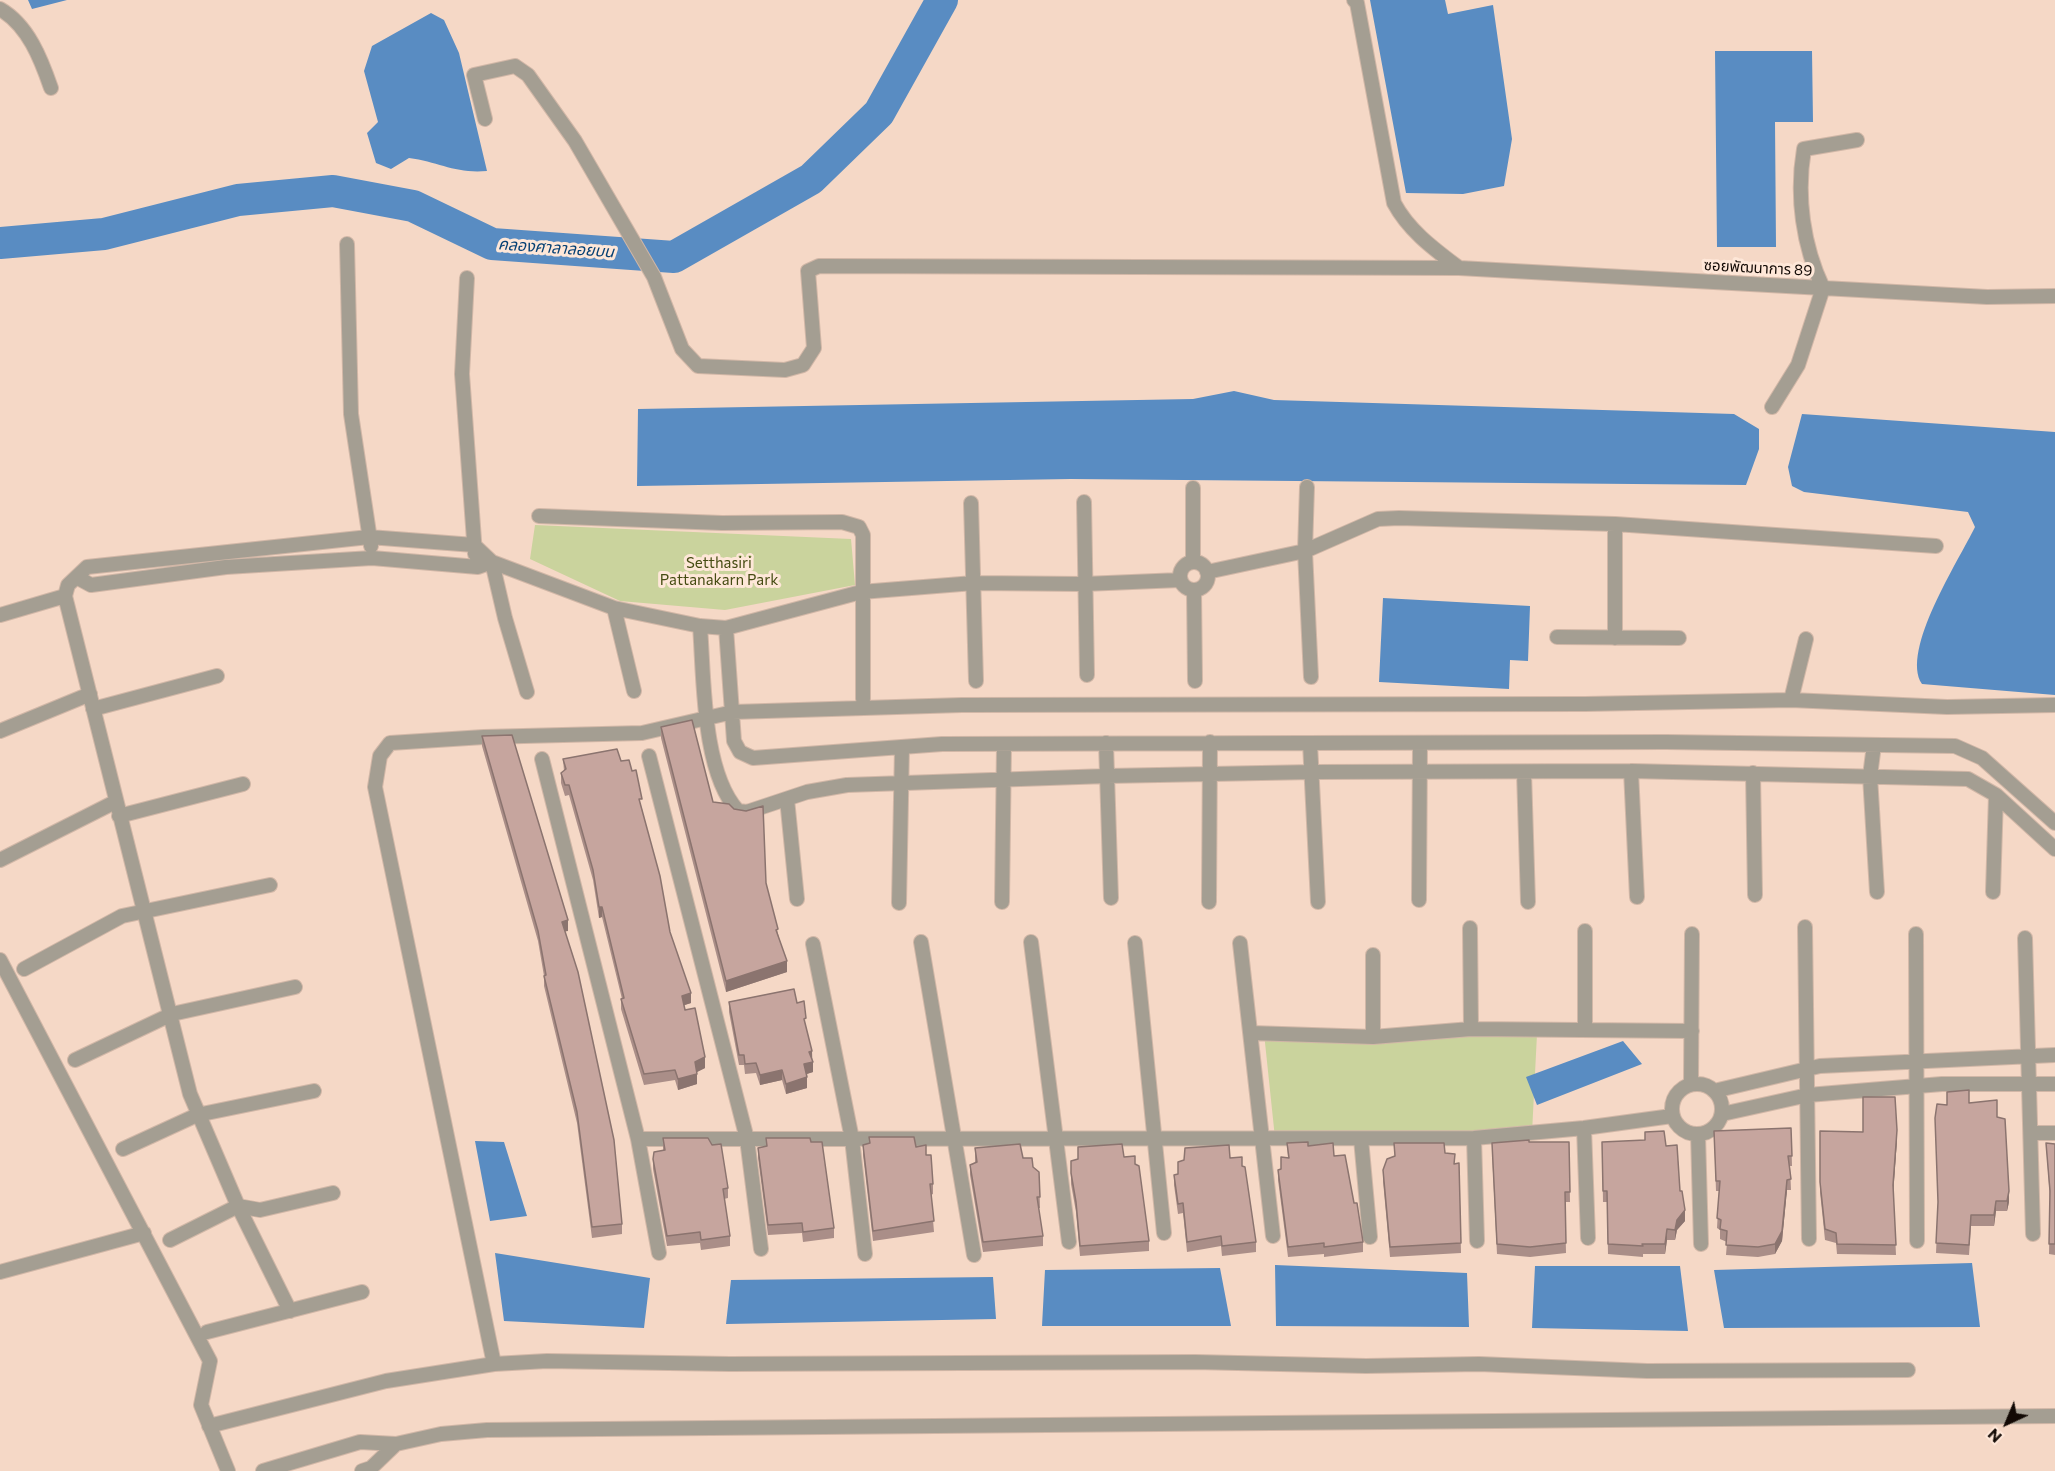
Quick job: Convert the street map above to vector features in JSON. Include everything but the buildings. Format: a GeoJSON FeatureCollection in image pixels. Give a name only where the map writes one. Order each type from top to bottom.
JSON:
{"type":"FeatureCollection","features":[{"type":"Feature","properties":{"kind":"street"},"geometry":{"type":"LineString","coordinates":[[1354,0],[1357,3],[1394,203],[1401,217],[1422,239],[1459,268]]}},
{"type":"Feature","properties":{"kind":"street"},"geometry":{"type":"LineString","coordinates":[[0,9],[12,16],[39,55],[51,88]]}},
{"type":"Feature","properties":{"kind":"street","name":"ซอยพัฒนาการ 89"},"geometry":{"type":"LineString","coordinates":[[485,119],[474,75],[515,66],[528,75],[575,141],[654,277],[682,349],[698,366],[785,370],[803,365],[814,348],[808,271],[819,266],[1459,268],[1987,297],[2055,296]]}},
{"type":"Feature","properties":{"kind":"street"},"geometry":{"type":"LineString","coordinates":[[1772,407],[1798,365],[1823,288],[1812,265],[1806,243],[1801,169],[1804,149],[1857,140]]}},
{"type":"Feature","properties":{"kind":"street"},"geometry":{"type":"LineString","coordinates":[[347,244],[351,414],[372,558]]}},
{"type":"Feature","properties":{"kind":"street"},"geometry":{"type":"LineString","coordinates":[[467,278],[462,374],[474,545],[478,567]]}},
{"type":"Feature","properties":{"kind":"street"},"geometry":{"type":"LineString","coordinates":[[1307,487],[1305,551],[1311,676]]}},
{"type":"Feature","properties":{"kind":"street"},"geometry":{"type":"LineString","coordinates":[[1193,488],[1193,562]]}},
{"type":"Feature","properties":{"kind":"street"},"geometry":{"type":"LineString","coordinates":[[1084,502],[1087,675]]}},
{"type":"Feature","properties":{"kind":"street"},"geometry":{"type":"LineString","coordinates":[[971,503],[976,681]]}},
{"type":"Feature","properties":{"kind":"street"},"geometry":{"type":"LineString","coordinates":[[539,516],[722,523],[842,522],[859,527],[863,535],[861,592],[863,699]]}},
{"type":"Feature","properties":{"kind":"street"},"geometry":{"type":"LineString","coordinates":[[1207,572],[1305,551],[1378,519],[1615,524],[1936,546]]}},
{"type":"Feature","properties":{"kind":"street"},"geometry":{"type":"LineString","coordinates":[[1615,524],[1615,638]]}},
{"type":"Feature","properties":{"kind":"street"},"geometry":{"type":"LineString","coordinates":[[290,1311],[238,1206],[197,1115],[117,809],[66,596],[68,585],[87,567],[369,537],[474,545],[492,562],[614,608],[700,626],[726,627],[861,592],[974,583],[1084,584],[1180,580]]}},
{"type":"Feature","properties":{"kind":"street"},"geometry":{"type":"LineString","coordinates":[[78,578],[92,585],[226,567],[372,558],[478,567],[492,562]]}},
{"type":"Feature","properties":{"kind":"street"},"geometry":{"type":"LineString","coordinates":[[492,562],[505,618],[527,692]]}},
{"type":"Feature","properties":{"kind":"street"},"geometry":{"type":"LineString","coordinates":[[1199,562],[1207,572],[1205,584],[1194,590],[1183,585],[1180,580],[1182,567],[1199,562]]}},
{"type":"Feature","properties":{"kind":"street"},"geometry":{"type":"LineString","coordinates":[[1194,590],[1195,681]]}},
{"type":"Feature","properties":{"kind":"street"},"geometry":{"type":"LineString","coordinates":[[0,615],[66,596]]}},
{"type":"Feature","properties":{"kind":"street"},"geometry":{"type":"LineString","coordinates":[[614,608],[634,691]]}},
{"type":"Feature","properties":{"kind":"street"},"geometry":{"type":"LineString","coordinates":[[700,626],[706,720],[720,785],[727,799],[738,811],[747,812],[807,792],[847,785],[902,782],[1313,772],[1421,774],[1631,771],[1870,776],[1968,779],[1996,795],[2055,849]]}},
{"type":"Feature","properties":{"kind":"street"},"geometry":{"type":"LineString","coordinates":[[726,627],[734,712],[734,741],[740,752],[753,758],[902,747],[1004,744],[1210,742],[1955,746],[1982,758],[2055,823]]}},
{"type":"Feature","properties":{"kind":"street"},"geometry":{"type":"LineString","coordinates":[[1557,637],[1679,638]]}},
{"type":"Feature","properties":{"kind":"street"},"geometry":{"type":"LineString","coordinates":[[1791,700],[1806,639]]}},
{"type":"Feature","properties":{"kind":"street"},"geometry":{"type":"LineString","coordinates":[[93,709],[217,676]]}},
{"type":"Feature","properties":{"kind":"street"},"geometry":{"type":"LineString","coordinates":[[0,731],[90,694]]}},
{"type":"Feature","properties":{"kind":"street"},"geometry":{"type":"LineString","coordinates":[[494,1364],[375,787],[380,756],[390,743],[496,736],[642,733],[734,712],[962,705],[1585,704],[1791,700],[1947,707],[2055,705]]}},
{"type":"Feature","properties":{"kind":"street"},"geometry":{"type":"LineString","coordinates":[[1209,902],[1210,742]]}},
{"type":"Feature","properties":{"kind":"street"},"geometry":{"type":"LineString","coordinates":[[1106,743],[1111,898]]}},
{"type":"Feature","properties":{"kind":"street"},"geometry":{"type":"LineString","coordinates":[[1310,743],[1318,902]]}},
{"type":"Feature","properties":{"kind":"street"},"geometry":{"type":"LineString","coordinates":[[1419,900],[1420,743]]}},
{"type":"Feature","properties":{"kind":"street"},"geometry":{"type":"LineString","coordinates":[[1002,902],[1004,744]]}},
{"type":"Feature","properties":{"kind":"street"},"geometry":{"type":"LineString","coordinates":[[1874,745],[1870,776],[1876,892]]}},
{"type":"Feature","properties":{"kind":"street"},"geometry":{"type":"LineString","coordinates":[[899,903],[902,747]]}},
{"type":"Feature","properties":{"kind":"street"},"geometry":{"type":"LineString","coordinates":[[649,756],[747,1139],[761,1249]]}},
{"type":"Feature","properties":{"kind":"street"},"geometry":{"type":"LineString","coordinates":[[542,759],[638,1139],[659,1254]]}},
{"type":"Feature","properties":{"kind":"street"},"geometry":{"type":"LineString","coordinates":[[1631,771],[1637,897]]}},
{"type":"Feature","properties":{"kind":"street"},"geometry":{"type":"LineString","coordinates":[[1524,772],[1528,902]]}},
{"type":"Feature","properties":{"kind":"street"},"geometry":{"type":"LineString","coordinates":[[1753,773],[1755,895]]}},
{"type":"Feature","properties":{"kind":"street"},"geometry":{"type":"LineString","coordinates":[[0,860],[117,809],[243,784]]}},
{"type":"Feature","properties":{"kind":"street"},"geometry":{"type":"LineString","coordinates":[[1993,892],[1996,795]]}},
{"type":"Feature","properties":{"kind":"street"},"geometry":{"type":"LineString","coordinates":[[787,799],[797,899]]}},
{"type":"Feature","properties":{"kind":"street"},"geometry":{"type":"LineString","coordinates":[[24,969],[122,916],[270,885]]}},
{"type":"Feature","properties":{"kind":"street"},"geometry":{"type":"LineString","coordinates":[[1805,927],[1809,1239]]}},
{"type":"Feature","properties":{"kind":"street"},"geometry":{"type":"LineString","coordinates":[[1470,928],[1471,1029]]}},
{"type":"Feature","properties":{"kind":"street"},"geometry":{"type":"LineString","coordinates":[[1585,931],[1585,1028]]}},
{"type":"Feature","properties":{"kind":"street"},"geometry":{"type":"LineString","coordinates":[[1691,1084],[1692,934]]}},
{"type":"Feature","properties":{"kind":"street"},"geometry":{"type":"LineString","coordinates":[[1916,934],[1917,1241]]}},
{"type":"Feature","properties":{"kind":"street"},"geometry":{"type":"LineString","coordinates":[[2025,938],[2027,1084],[2031,1133],[2033,1234]]}},
{"type":"Feature","properties":{"kind":"street"},"geometry":{"type":"LineString","coordinates":[[921,942],[974,1255]]}},
{"type":"Feature","properties":{"kind":"street"},"geometry":{"type":"LineString","coordinates":[[1031,942],[1069,1242]]}},
{"type":"Feature","properties":{"kind":"street"},"geometry":{"type":"LineString","coordinates":[[813,944],[852,1139],[865,1254]]}},
{"type":"Feature","properties":{"kind":"street"},"geometry":{"type":"LineString","coordinates":[[1135,944],[1152,1137],[1164,1233]]}},
{"type":"Feature","properties":{"kind":"street"},"geometry":{"type":"LineString","coordinates":[[1240,944],[1273,1236]]}},
{"type":"Feature","properties":{"kind":"street"},"geometry":{"type":"LineString","coordinates":[[1373,955],[1373,1037]]}},
{"type":"Feature","properties":{"kind":"street"},"geometry":{"type":"LineString","coordinates":[[0,960],[210,1361],[201,1405],[228,1471]]}},
{"type":"Feature","properties":{"kind":"street"},"geometry":{"type":"LineString","coordinates":[[75,1060],[172,1014],[295,987]]}},
{"type":"Feature","properties":{"kind":"street"},"geometry":{"type":"LineString","coordinates":[[1251,1033],[1373,1037],[1471,1029],[1585,1028],[1692,1031]]}},
{"type":"Feature","properties":{"kind":"street"},"geometry":{"type":"LineString","coordinates":[[1714,1091],[1807,1069],[1916,1061],[2055,1055]]}},
{"type":"Feature","properties":{"kind":"street"},"geometry":{"type":"LineString","coordinates":[[1691,1084],[1700,1084],[1714,1091],[1722,1106],[1722,1114],[1713,1128],[1698,1134],[1682,1130],[1672,1116],[1673,1100],[1683,1087],[1691,1084]]}},
{"type":"Feature","properties":{"kind":"street"},"geometry":{"type":"LineString","coordinates":[[1722,1114],[1808,1095],[1917,1087],[2055,1084]]}},
{"type":"Feature","properties":{"kind":"street"},"geometry":{"type":"LineString","coordinates":[[123,1149],[197,1115],[314,1091]]}},
{"type":"Feature","properties":{"kind":"street"},"geometry":{"type":"LineString","coordinates":[[638,1139],[1474,1138],[1584,1128],[1672,1116]]}},
{"type":"Feature","properties":{"kind":"street"},"geometry":{"type":"LineString","coordinates":[[1584,1128],[1588,1238]]}},
{"type":"Feature","properties":{"kind":"street"},"geometry":{"type":"LineString","coordinates":[[2031,1133],[2055,1133]]}},
{"type":"Feature","properties":{"kind":"street"},"geometry":{"type":"LineString","coordinates":[[1698,1134],[1701,1244]]}},
{"type":"Feature","properties":{"kind":"street"},"geometry":{"type":"LineString","coordinates":[[1474,1138],[1477,1241]]}},
{"type":"Feature","properties":{"kind":"street"},"geometry":{"type":"LineString","coordinates":[[1361,1139],[1370,1237]]}},
{"type":"Feature","properties":{"kind":"street"},"geometry":{"type":"LineString","coordinates":[[170,1240],[238,1206],[260,1210],[333,1193]]}},
{"type":"Feature","properties":{"kind":"street"},"geometry":{"type":"LineString","coordinates":[[0,1272],[144,1233]]}},
{"type":"Feature","properties":{"kind":"street"},"geometry":{"type":"LineString","coordinates":[[207,1332],[362,1292]]}},
{"type":"Feature","properties":{"kind":"street"},"geometry":{"type":"LineString","coordinates":[[209,1426],[386,1381],[494,1364],[547,1361],[730,1364],[1195,1362],[1479,1364],[1647,1371],[1908,1370]]}},
{"type":"Feature","properties":{"kind":"street"},"geometry":{"type":"LineString","coordinates":[[263,1471],[360,1442],[396,1444],[441,1434],[486,1430],[2055,1416]]}},
{"type":"Feature","properties":{"kind":"street"},"geometry":{"type":"LineString","coordinates":[[362,1471],[372,1468],[396,1444]]}},
{"type":"Feature","properties":{"kind":"green space","name":"Setthasiri Pattanakarn Park"},"geometry":{"type":"Polygon","coordinates":[[[535,525],[851,539],[855,585],[725,610],[620,601],[530,559],[535,525]]]}},
{"type":"Feature","properties":{"kind":"green space"},"geometry":{"type":"Polygon","coordinates":[[[1264,1033],[1537,1034],[1532,1133],[1275,1138],[1264,1033]]]}},
{"type":"Feature","properties":{"kind":"water"},"geometry":{"type":"Polygon","coordinates":[[[28,0],[67,0],[32,9],[28,0]]]}},
{"type":"Feature","properties":{"kind":"water"},"geometry":{"type":"Polygon","coordinates":[[[1370,0],[1445,0],[1448,14],[1493,5],[1512,139],[1504,186],[1463,194],[1406,193],[1370,0]]]}},
{"type":"Feature","properties":{"kind":"water"},"geometry":{"type":"Polygon","coordinates":[[[431,13],[444,20],[459,53],[487,171],[466,171],[409,158],[391,169],[376,163],[367,133],[378,122],[364,71],[372,46],[431,13]]]}},
{"type":"Feature","properties":{"kind":"water"},"geometry":{"type":"Polygon","coordinates":[[[1715,51],[1812,51],[1813,122],[1775,122],[1776,247],[1717,247],[1715,51]]]}},
{"type":"Feature","properties":{"kind":"water"},"geometry":{"type":"Polygon","coordinates":[[[1234,391],[1274,400],[1734,414],[1759,429],[1759,449],[1746,485],[1071,479],[637,486],[638,409],[1193,399],[1234,391]]]}},
{"type":"Feature","properties":{"kind":"water"},"geometry":{"type":"Polygon","coordinates":[[[1802,414],[2055,432],[2055,695],[1922,684],[1917,669],[1925,629],[1945,582],[1975,527],[1968,512],[1804,492],[1792,486],[1788,467],[1802,414]]]}},
{"type":"Feature","properties":{"kind":"water"},"geometry":{"type":"Polygon","coordinates":[[[1383,598],[1530,606],[1528,661],[1510,660],[1509,689],[1379,682],[1383,598]]]}},
{"type":"Feature","properties":{"kind":"water"},"geometry":{"type":"Polygon","coordinates":[[[1623,1041],[1642,1064],[1537,1105],[1526,1077],[1623,1041]]]}},
{"type":"Feature","properties":{"kind":"water"},"geometry":{"type":"Polygon","coordinates":[[[475,1141],[504,1142],[527,1216],[490,1221],[475,1141]]]}},
{"type":"Feature","properties":{"kind":"water"},"geometry":{"type":"Polygon","coordinates":[[[495,1253],[650,1278],[644,1328],[504,1321],[495,1253]]]}},
{"type":"Feature","properties":{"kind":"water"},"geometry":{"type":"Polygon","coordinates":[[[1972,1263],[1980,1327],[1724,1328],[1714,1270],[1972,1263]]]}},
{"type":"Feature","properties":{"kind":"water"},"geometry":{"type":"Polygon","coordinates":[[[1275,1265],[1467,1273],[1469,1327],[1276,1326],[1275,1265]]]}},
{"type":"Feature","properties":{"kind":"water"},"geometry":{"type":"Polygon","coordinates":[[[1535,1266],[1680,1266],[1688,1331],[1532,1328],[1535,1266]]]}},
{"type":"Feature","properties":{"kind":"water"},"geometry":{"type":"Polygon","coordinates":[[[1220,1268],[1231,1326],[1042,1326],[1045,1270],[1220,1268]]]}},
{"type":"Feature","properties":{"kind":"water"},"geometry":{"type":"Polygon","coordinates":[[[993,1277],[996,1319],[726,1324],[731,1280],[993,1277]]]}},
{"type":"Feature","properties":{"kind":"waterway","name":"คลองศาลาลอยบน"},"geometry":{"type":"LineString","coordinates":[[0,243],[104,234],[238,200],[333,191],[413,206],[492,244],[674,257],[811,179],[879,113],[942,0]]}}]}
